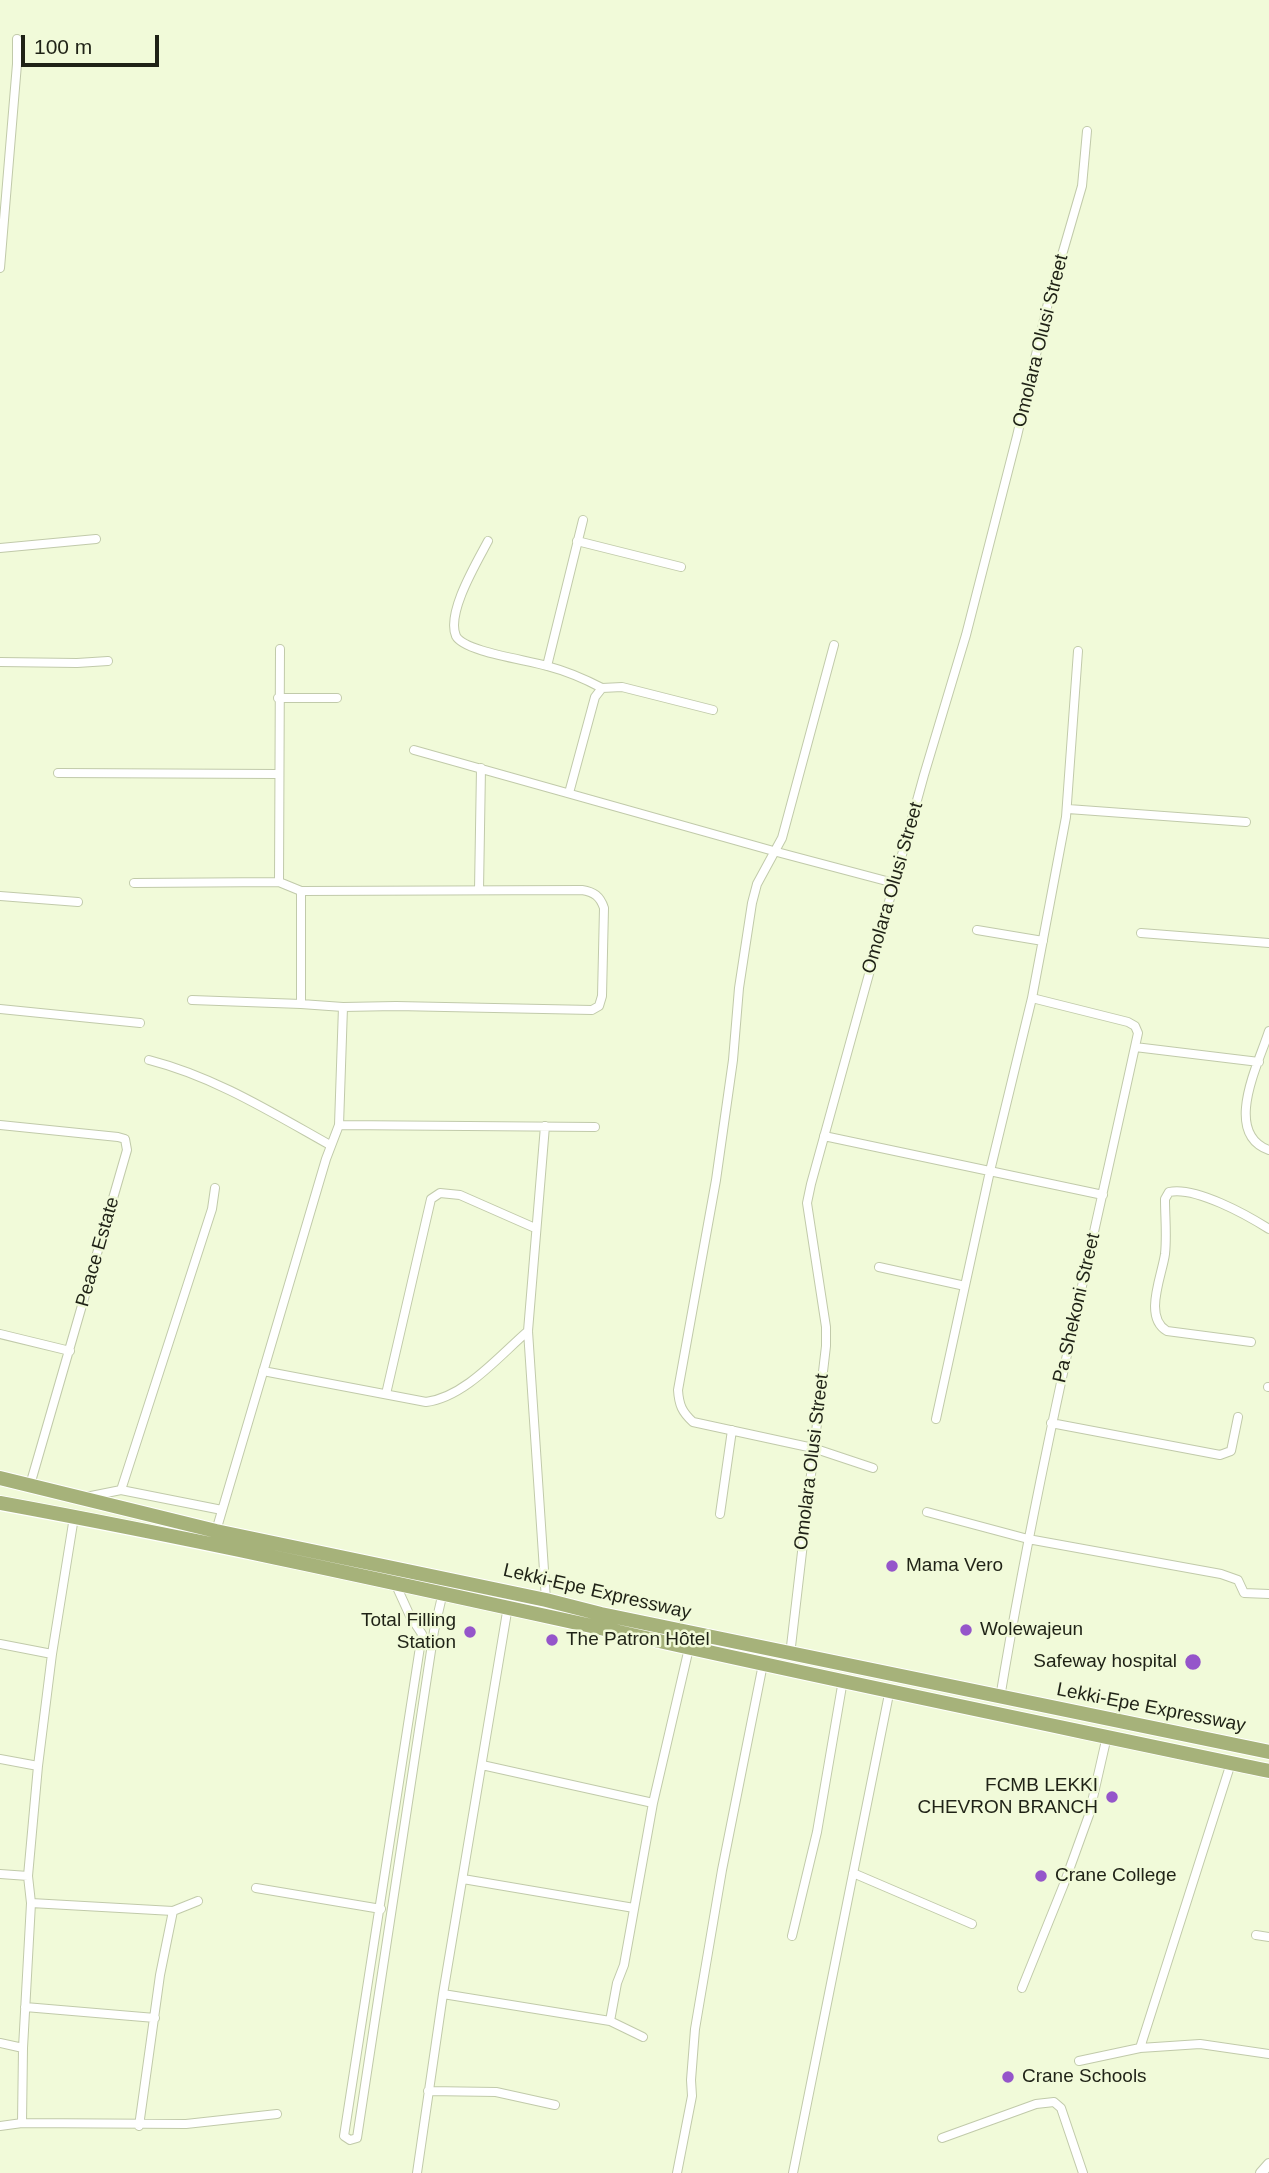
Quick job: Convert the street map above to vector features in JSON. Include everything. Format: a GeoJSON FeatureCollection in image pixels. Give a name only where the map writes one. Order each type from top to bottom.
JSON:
{"type":"FeatureCollection","features":[{"type":"Feature","properties":{"kind":"highway","name":"Lekki-Epe Expressway"},"geometry":{"type":"LineString","coordinates":[[0,1478],[216,1531],[546,1600],[601,1615],[1269,1752]]}},
{"type":"Feature","properties":{"kind":"highway","name":"Lekki-Epe Expressway"},"geometry":{"type":"LineString","coordinates":[[0,1503],[394,1581],[689,1648],[1269,1771]]}},
{"type":"Feature","properties":{"kind":"street"},"geometry":{"type":"LineString","coordinates":[[0,268],[17,39]]}},
{"type":"Feature","properties":{"kind":"street","name":"Omolara Olusi Street"},"geometry":{"type":"LineString","coordinates":[[790,1655],[826,1327],[807,1203],[965,635],[1017,436],[1048,303],[1080,193],[1087,131]]}},
{"type":"Feature","properties":{"kind":"street"},"geometry":{"type":"LineString","coordinates":[[547,666],[583,520]]}},
{"type":"Feature","properties":{"kind":"street"},"geometry":{"type":"LineString","coordinates":[[0,548],[96,539]]}},
{"type":"Feature","properties":{"kind":"street"},"geometry":{"type":"LineString","coordinates":[[488,541],[456,609],[455,634],[460,641],[474,648],[547,666],[602,688],[622,687],[713,710]]}},
{"type":"Feature","properties":{"kind":"street"},"geometry":{"type":"LineString","coordinates":[[577,541],[681,567]]}},
{"type":"Feature","properties":{"kind":"street"},"geometry":{"type":"LineString","coordinates":[[834,645],[820,704],[776,852],[757,884],[752,903],[716,1180],[678,1390],[683,1413],[693,1422],[813,1448],[873,1468]]}},
{"type":"Feature","properties":{"kind":"street"},"geometry":{"type":"LineString","coordinates":[[279,649],[279,882]]}},
{"type":"Feature","properties":{"kind":"street"},"geometry":{"type":"LineString","coordinates":[[936,1419],[990,1171],[1032,998],[1068,809],[1078,651]]}},
{"type":"Feature","properties":{"kind":"street"},"geometry":{"type":"LineString","coordinates":[[0,662],[108,661]]}},
{"type":"Feature","properties":{"kind":"street"},"geometry":{"type":"LineString","coordinates":[[569,793],[595,697],[602,688]]}},
{"type":"Feature","properties":{"kind":"street"},"geometry":{"type":"LineString","coordinates":[[278,698],[337,698]]}},
{"type":"Feature","properties":{"kind":"street"},"geometry":{"type":"LineString","coordinates":[[414,750],[894,883]]}},
{"type":"Feature","properties":{"kind":"street"},"geometry":{"type":"LineString","coordinates":[[479,890],[481,768]]}},
{"type":"Feature","properties":{"kind":"street"},"geometry":{"type":"LineString","coordinates":[[58,773],[278,774]]}},
{"type":"Feature","properties":{"kind":"street"},"geometry":{"type":"LineString","coordinates":[[1068,809],[1247,822]]}},
{"type":"Feature","properties":{"kind":"street"},"geometry":{"type":"LineString","coordinates":[[134,883],[279,882],[301,891],[582,890],[593,892],[601,899],[604,908],[603,996],[599,1006],[592,1010],[343,1007],[192,1000]]}},
{"type":"Feature","properties":{"kind":"street"},"geometry":{"type":"LineString","coordinates":[[301,891],[301,1004]]}},
{"type":"Feature","properties":{"kind":"street"},"geometry":{"type":"LineString","coordinates":[[0,897],[78,902]]}},
{"type":"Feature","properties":{"kind":"street"},"geometry":{"type":"LineString","coordinates":[[977,930],[1043,941]]}},
{"type":"Feature","properties":{"kind":"street"},"geometry":{"type":"LineString","coordinates":[[1141,933],[1269,943]]}},
{"type":"Feature","properties":{"kind":"street"},"geometry":{"type":"LineString","coordinates":[[1032,998],[1128,1022],[1135,1026],[1138,1033],[1135,1047],[1259,1062]]}},
{"type":"Feature","properties":{"kind":"street"},"geometry":{"type":"LineString","coordinates":[[216,1531],[330,1145],[339,1125],[343,1007]]}},
{"type":"Feature","properties":{"kind":"street"},"geometry":{"type":"LineString","coordinates":[[0,1009],[140,1023]]}},
{"type":"Feature","properties":{"kind":"street"},"geometry":{"type":"LineString","coordinates":[[1269,1031],[1244,1115],[1247,1130],[1254,1140],[1269,1150]]}},
{"type":"Feature","properties":{"kind":"street","name":"Pa Shekoni Street"},"geometry":{"type":"LineString","coordinates":[[1000,1698],[1051,1423],[1135,1047]]}},
{"type":"Feature","properties":{"kind":"street"},"geometry":{"type":"LineString","coordinates":[[149,1060],[218,1083],[330,1145]]}},
{"type":"Feature","properties":{"kind":"street","name":"Peace Estate"},"geometry":{"type":"LineString","coordinates":[[0,1125],[125,1139],[127,1144],[30,1485]]}},
{"type":"Feature","properties":{"kind":"street"},"geometry":{"type":"LineString","coordinates":[[339,1125],[595,1127]]}},
{"type":"Feature","properties":{"kind":"street"},"geometry":{"type":"LineString","coordinates":[[545,1126],[528,1331],[546,1600]]}},
{"type":"Feature","properties":{"kind":"street"},"geometry":{"type":"LineString","coordinates":[[824,1136],[1103,1195]]}},
{"type":"Feature","properties":{"kind":"street"},"geometry":{"type":"LineString","coordinates":[[121,1490],[212,1209],[215,1188]]}},
{"type":"Feature","properties":{"kind":"street"},"geometry":{"type":"LineString","coordinates":[[1251,1342],[1167,1331],[1162,1328],[1155,1305],[1165,1251],[1166,1199],[1169,1192],[1188,1192],[1240,1211],[1269,1229]]}},
{"type":"Feature","properties":{"kind":"street"},"geometry":{"type":"LineString","coordinates":[[386,1394],[431,1199],[440,1193],[460,1195],[535,1228]]}},
{"type":"Feature","properties":{"kind":"street"},"geometry":{"type":"LineString","coordinates":[[879,1267],[965,1286]]}},
{"type":"Feature","properties":{"kind":"street"},"geometry":{"type":"LineString","coordinates":[[263,1371],[426,1402],[441,1400],[462,1388],[528,1331]]}},
{"type":"Feature","properties":{"kind":"street"},"geometry":{"type":"LineString","coordinates":[[0,1334],[70,1351]]}},
{"type":"Feature","properties":{"kind":"street"},"geometry":{"type":"LineString","coordinates":[[1051,1423],[1220,1455],[1231,1451],[1238,1418]]}},
{"type":"Feature","properties":{"kind":"street"},"geometry":{"type":"LineString","coordinates":[[720,1514],[732,1430]]}},
{"type":"Feature","properties":{"kind":"street"},"geometry":{"type":"LineString","coordinates":[[80,1499],[121,1490],[222,1510]]}},
{"type":"Feature","properties":{"kind":"street"},"geometry":{"type":"LineString","coordinates":[[927,1512],[1028,1539],[1221,1574],[1238,1580],[1244,1592],[1269,1594]]}},
{"type":"Feature","properties":{"kind":"street"},"geometry":{"type":"LineString","coordinates":[[22,2123],[31,1903],[28,1875],[52,1654],[74,1517]]}},
{"type":"Feature","properties":{"kind":"street"},"geometry":{"type":"LineString","coordinates":[[394,1581],[410,1616],[422,1634],[344,2136],[350,2140],[357,2138],[434,1631],[443,1592]]}},
{"type":"Feature","properties":{"kind":"street"},"geometry":{"type":"LineString","coordinates":[[417,2173],[443,1994],[508,1606]]}},
{"type":"Feature","properties":{"kind":"street"},"geometry":{"type":"LineString","coordinates":[[0,1644],[52,1654]]}},
{"type":"Feature","properties":{"kind":"street"},"geometry":{"type":"LineString","coordinates":[[610,2021],[617,1983],[624,1965],[653,1803],[689,1648]]}},
{"type":"Feature","properties":{"kind":"street"},"geometry":{"type":"LineString","coordinates":[[677,2173],[692,2096],[695,2029],[722,1870],[763,1664]]}},
{"type":"Feature","properties":{"kind":"street"},"geometry":{"type":"LineString","coordinates":[[792,1936],[817,1832],[843,1679]]}},
{"type":"Feature","properties":{"kind":"street"},"geometry":{"type":"LineString","coordinates":[[793,2173],[890,1689]]}},
{"type":"Feature","properties":{"kind":"street"},"geometry":{"type":"LineString","coordinates":[[412,1700],[423,1702]]}},
{"type":"Feature","properties":{"kind":"street"},"geometry":{"type":"LineString","coordinates":[[1022,1988],[1089,1815],[1107,1736]]}},
{"type":"Feature","properties":{"kind":"street"},"geometry":{"type":"LineString","coordinates":[[0,1759],[38,1766]]}},
{"type":"Feature","properties":{"kind":"street"},"geometry":{"type":"LineString","coordinates":[[1140,2048],[1231,1763]]}},
{"type":"Feature","properties":{"kind":"street"},"geometry":{"type":"LineString","coordinates":[[482,1765],[653,1803]]}},
{"type":"Feature","properties":{"kind":"street"},"geometry":{"type":"LineString","coordinates":[[853,1873],[972,1924]]}},
{"type":"Feature","properties":{"kind":"street"},"geometry":{"type":"LineString","coordinates":[[0,1874],[28,1875]]}},
{"type":"Feature","properties":{"kind":"street"},"geometry":{"type":"LineString","coordinates":[[463,1880],[634,1908]]}},
{"type":"Feature","properties":{"kind":"street"},"geometry":{"type":"LineString","coordinates":[[256,1888],[391,1911]]}},
{"type":"Feature","properties":{"kind":"street"},"geometry":{"type":"LineString","coordinates":[[31,1903],[173,1911],[198,1901]]}},
{"type":"Feature","properties":{"kind":"street"},"geometry":{"type":"LineString","coordinates":[[139,2126],[160,1975],[173,1911]]}},
{"type":"Feature","properties":{"kind":"street"},"geometry":{"type":"LineString","coordinates":[[1256,1935],[1269,1937]]}},
{"type":"Feature","properties":{"kind":"street"},"geometry":{"type":"LineString","coordinates":[[443,1994],[610,2021],[643,2037]]}},
{"type":"Feature","properties":{"kind":"street"},"geometry":{"type":"LineString","coordinates":[[25,2007],[155,2018]]}},
{"type":"Feature","properties":{"kind":"street"},"geometry":{"type":"LineString","coordinates":[[0,2043],[23,2048]]}},
{"type":"Feature","properties":{"kind":"street"},"geometry":{"type":"LineString","coordinates":[[1079,2062],[1140,2048],[1200,2044],[1269,2054]]}},
{"type":"Feature","properties":{"kind":"street"},"geometry":{"type":"LineString","coordinates":[[428,2091],[496,2092],[555,2105]]}},
{"type":"Feature","properties":{"kind":"street"},"geometry":{"type":"LineString","coordinates":[[943,2138],[1036,2104],[1054,2102],[1061,2108],[1083,2173]]}},
{"type":"Feature","properties":{"kind":"street"},"geometry":{"type":"LineString","coordinates":[[0,2126],[22,2123],[139,2126],[186,2124],[277,2114]]}},
{"type":"Feature","properties":{"kind":"street"},"geometry":{"type":"LineString","coordinates":[[1261,2173],[1269,2164]]}},
{"type":"Feature","properties":{"kind":"place","name":"Mama Vero"},"geometry":{"type":"Point","coordinates":[892,1566]}},
{"type":"Feature","properties":{"kind":"place","name":"Wolewajeun"},"geometry":{"type":"Point","coordinates":[966,1630]}},
{"type":"Feature","properties":{"kind":"place","name":"Total Filling Station"},"geometry":{"type":"Point","coordinates":[470,1632]}},
{"type":"Feature","properties":{"kind":"place","name":"The Patron Hôtel"},"geometry":{"type":"Point","coordinates":[552,1640]}},
{"type":"Feature","properties":{"kind":"place","name":"Safeway hospital"},"geometry":{"type":"Point","coordinates":[1193,1662]}},
{"type":"Feature","properties":{"kind":"place","name":"FCMB LEKKI CHEVRON BRANCH"},"geometry":{"type":"Point","coordinates":[1112,1797]}},
{"type":"Feature","properties":{"kind":"place","name":"Crane College"},"geometry":{"type":"Point","coordinates":[1041,1876]}},
{"type":"Feature","properties":{"kind":"place","name":"Crane Schools"},"geometry":{"type":"Point","coordinates":[1008,2077]}}]}
